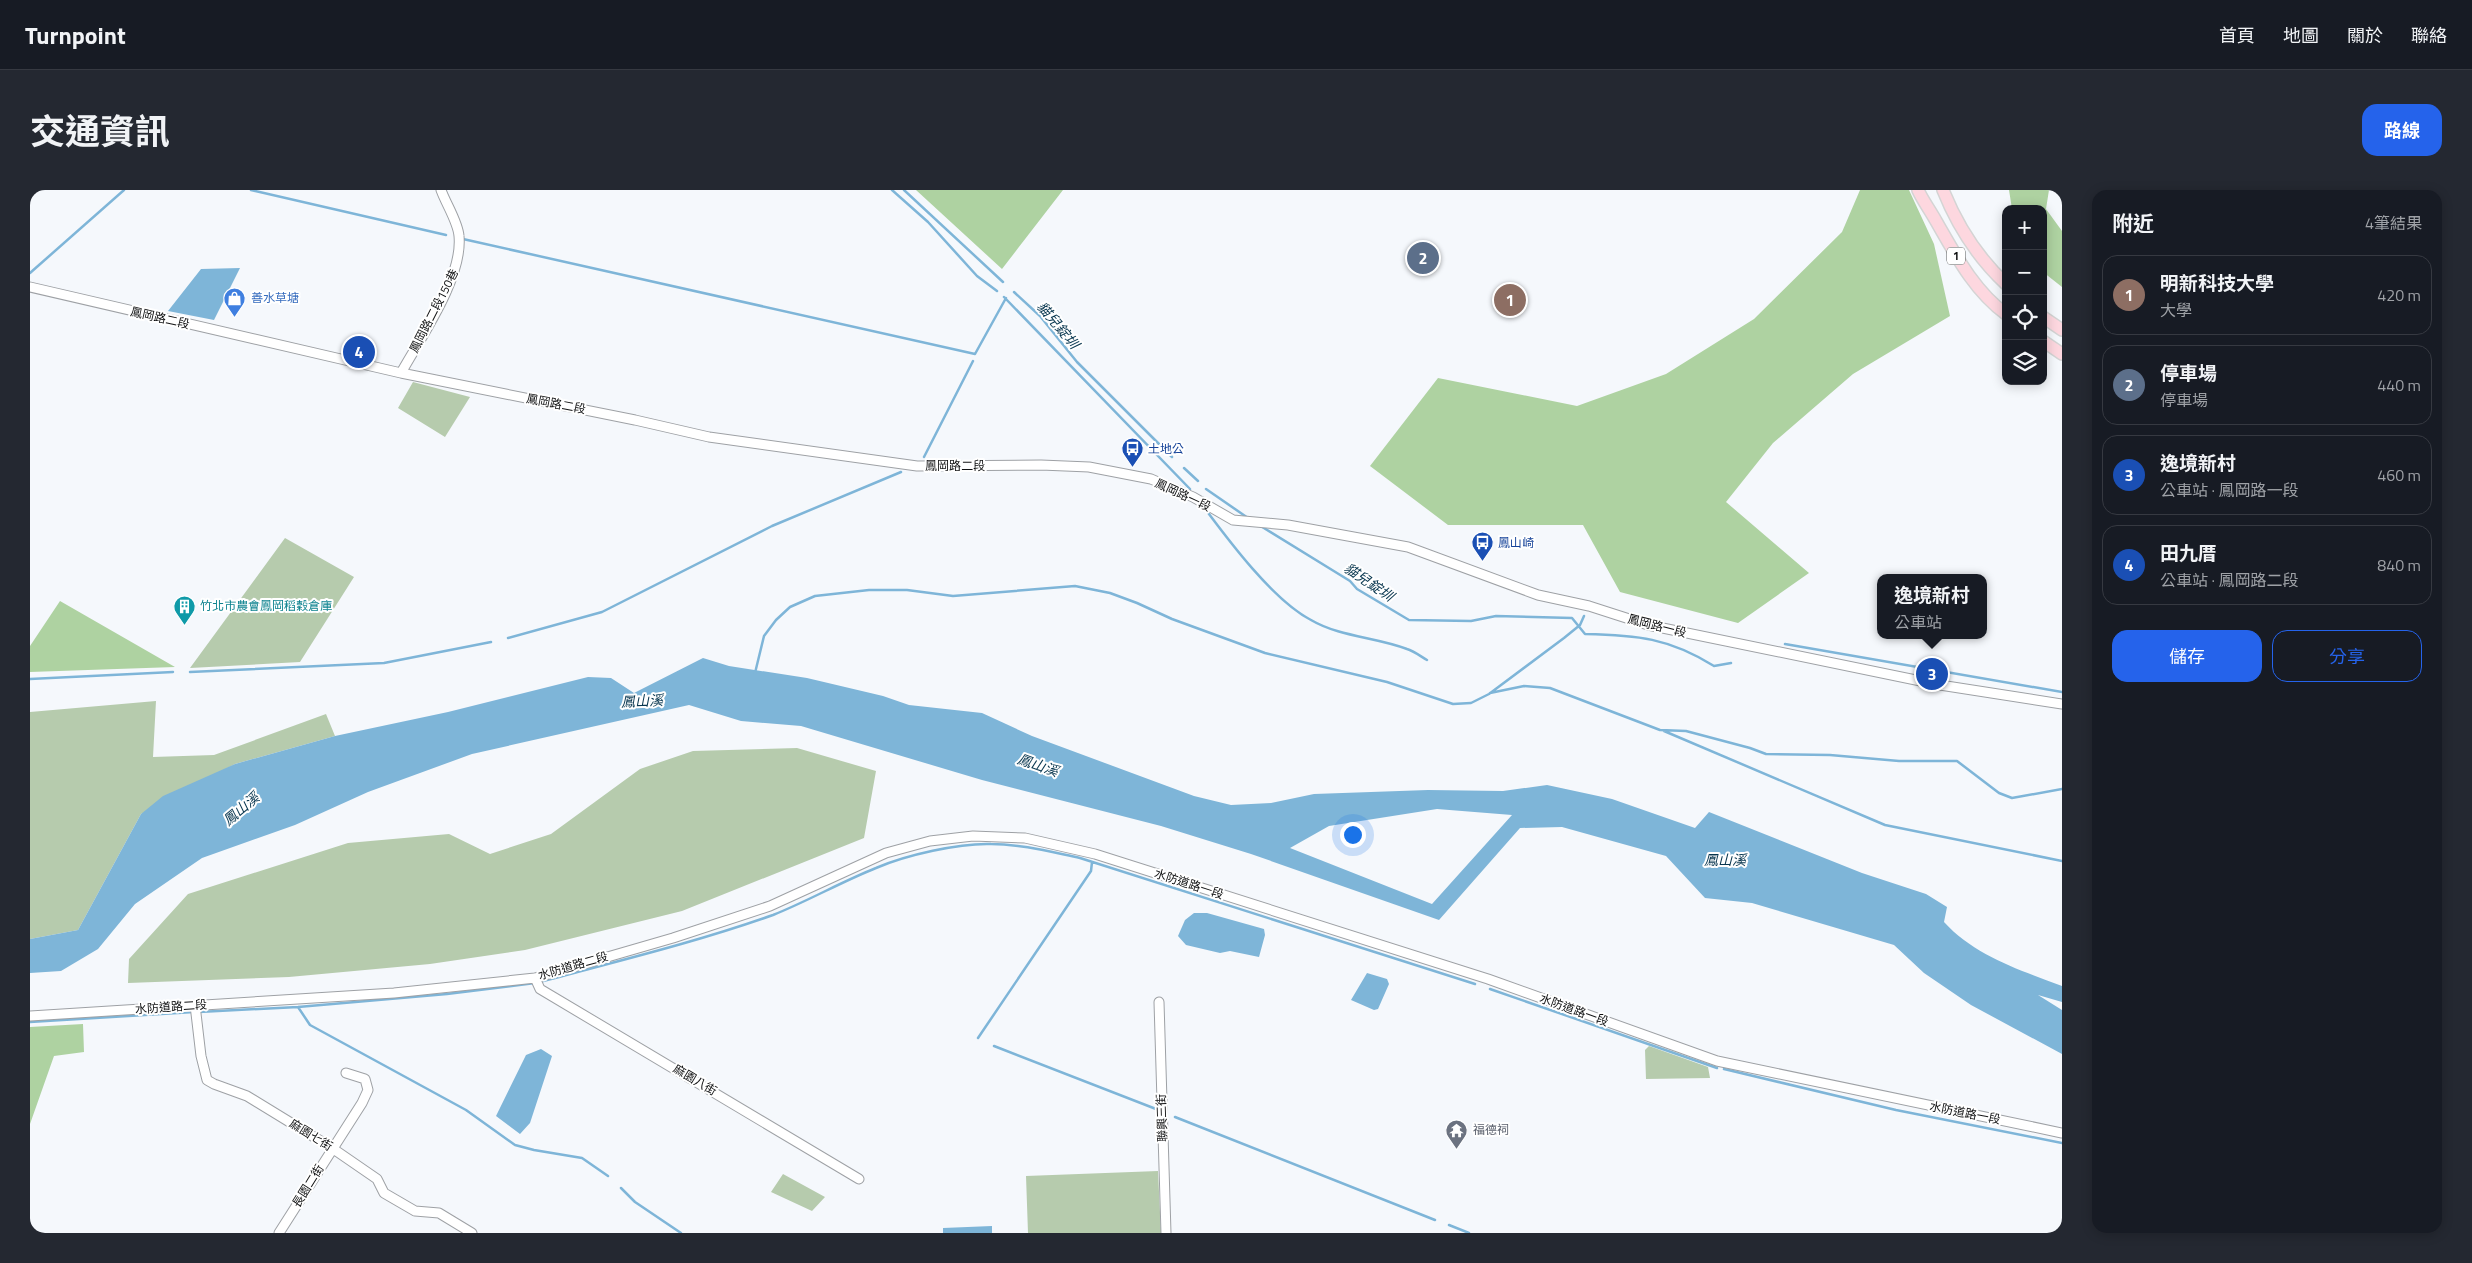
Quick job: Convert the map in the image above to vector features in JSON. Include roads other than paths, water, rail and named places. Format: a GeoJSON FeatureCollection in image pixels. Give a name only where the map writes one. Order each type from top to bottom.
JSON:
{"type":"FeatureCollection","features":[{"type":"Feature","properties":{"kind":"main road","name":"1"},"geometry":{"type":"LineString","coordinates":[[1918,190],[1969,276],[2002,310]]}},
{"type":"Feature","properties":{"kind":"main road","name":"1"},"geometry":{"type":"LineString","coordinates":[[1943,190],[1952,213],[1981,257],[2002,280]]}},
{"type":"Feature","properties":{"kind":"main road"},"geometry":{"type":"LineString","coordinates":[[2047,320],[2062,330]]}},
{"type":"Feature","properties":{"kind":"main road"},"geometry":{"type":"LineString","coordinates":[[2047,344],[2062,354]]}},
{"type":"Feature","properties":{"kind":"street","name":"鳳岡路二段150巷"},"geometry":{"type":"LineString","coordinates":[[401,373],[450,283],[457,266],[460,235],[441,190]]}},
{"type":"Feature","properties":{"kind":"street","name":"鳳岡路二段"},"geometry":{"type":"LineString","coordinates":[[30,287],[401,373],[635,420],[709,438],[917,466],[1041,464],[1089,467]]}},
{"type":"Feature","properties":{"kind":"street","name":"鳳岡路一段"},"geometry":{"type":"LineString","coordinates":[[1089,467],[1151,479],[1193,498],[1233,520],[1288,525],[1408,547],[1538,595],[1589,606],[1658,627],[1940,685],[2062,704]]}},
{"type":"Feature","properties":{"kind":"street","name":"水防道路二段"},"geometry":{"type":"LineString","coordinates":[[30,1016],[394,993],[535,978],[673,938],[770,906],[886,853],[930,841],[973,836],[1025,838],[1095,854]]}},
{"type":"Feature","properties":{"kind":"street","name":"水防道路一段"},"geometry":{"type":"LineString","coordinates":[[1095,854],[1488,979],[1717,1061],[2062,1133]]}},
{"type":"Feature","properties":{"kind":"street","name":"麻園八街"},"geometry":{"type":"LineString","coordinates":[[535,978],[540,989],[859,1179]]}},
{"type":"Feature","properties":{"kind":"street","name":"聯興三街"},"geometry":{"type":"LineString","coordinates":[[1159,1002],[1166,1233]]}},
{"type":"Feature","properties":{"kind":"street","name":"麻園七街"},"geometry":{"type":"LineString","coordinates":[[195,1005],[201,1056],[207,1080],[247,1096],[332,1148],[377,1179],[384,1193],[415,1211],[440,1213],[472,1233]]}},
{"type":"Feature","properties":{"kind":"street","name":"長園二街"},"geometry":{"type":"LineString","coordinates":[[279,1233],[362,1103],[368,1090],[365,1079],[346,1073]]}},
{"type":"Feature","properties":{"kind":"water"},"geometry":{"type":"Polygon","coordinates":[[[240,268],[214,320],[168,311],[201,269],[240,268]]]}},
{"type":"Feature","properties":{"kind":"water","name":"鳳山溪"},"geometry":{"type":"Polygon","coordinates":[[[703,658],[729,666],[807,678],[883,696],[909,705],[982,713],[1032,736],[1194,796],[1231,805],[1271,803],[1314,794],[1428,790],[1503,791],[1547,785],[1612,799],[1695,828],[1709,812],[1862,873],[1926,894],[1947,907],[1944,922],[1970,944],[1999,961],[2062,986],[2062,1002],[2038,995],[2062,1010],[2062,1054],[1971,1005],[1924,973],[1894,945],[1752,903],[1705,898],[1666,856],[1562,827],[1520,828],[1439,920],[1251,854],[1161,826],[982,780],[801,726],[741,721],[689,705],[472,754],[368,792],[295,825],[202,858],[135,904],[98,949],[61,971],[30,973],[30,939],[78,930],[141,814],[163,796],[235,764],[335,736],[448,712],[588,677],[611,678],[634,693],[703,658]],[[1437,809],[1329,826],[1290,848],[1432,904],[1512,815],[1437,809]]]}},
{"type":"Feature","properties":{"kind":"water"},"geometry":{"type":"Polygon","coordinates":[[[1194,913],[1207,913],[1264,929],[1265,935],[1259,957],[1230,951],[1220,953],[1186,945],[1178,936],[1185,920],[1194,913]]]}},
{"type":"Feature","properties":{"kind":"water"},"geometry":{"type":"Polygon","coordinates":[[[1367,973],[1387,979],[1389,984],[1378,1009],[1374,1010],[1351,1000],[1367,973]]]}},
{"type":"Feature","properties":{"kind":"water"},"geometry":{"type":"Polygon","coordinates":[[[541,1049],[552,1056],[530,1123],[520,1134],[496,1116],[526,1055],[541,1049]]]}},
{"type":"Feature","properties":{"kind":"water"},"geometry":{"type":"Polygon","coordinates":[[[992,1226],[992,1233],[943,1233],[943,1228],[992,1226]]]}},
{"type":"Feature","properties":{"kind":"waterway"},"geometry":{"type":"LineString","coordinates":[[30,273],[124,190]]}},
{"type":"Feature","properties":{"kind":"waterway"},"geometry":{"type":"LineString","coordinates":[[251,190],[446,235]]}},
{"type":"Feature","properties":{"kind":"waterway"},"geometry":{"type":"LineString","coordinates":[[892,190],[928,222],[977,276],[997,291]]}},
{"type":"Feature","properties":{"kind":"waterway","name":"貓兒錠圳"},"geometry":{"type":"LineString","coordinates":[[904,190],[1003,282]]}},
{"type":"Feature","properties":{"kind":"waterway"},"geometry":{"type":"LineString","coordinates":[[463,239],[975,354],[1006,298]]}},
{"type":"Feature","properties":{"kind":"waterway","name":"貓兒錠圳"},"geometry":{"type":"LineString","coordinates":[[1014,292],[1040,316],[1077,362],[1172,457]]}},
{"type":"Feature","properties":{"kind":"waterway"},"geometry":{"type":"LineString","coordinates":[[1004,297],[1190,489]]}},
{"type":"Feature","properties":{"kind":"waterway"},"geometry":{"type":"LineString","coordinates":[[924,457],[973,361]]}},
{"type":"Feature","properties":{"kind":"waterway","name":"貓兒錠圳"},"geometry":{"type":"LineString","coordinates":[[1184,468],[1198,481]]}},
{"type":"Feature","properties":{"kind":"waterway"},"geometry":{"type":"LineString","coordinates":[[508,638],[602,612],[772,526],[901,472]]}},
{"type":"Feature","properties":{"kind":"waterway","name":"貓兒錠圳"},"geometry":{"type":"LineString","coordinates":[[1206,489],[1248,518]]}},
{"type":"Feature","properties":{"kind":"waterway"},"geometry":{"type":"LineString","coordinates":[[1203,506],[1253,569],[1282,599],[1297,611],[1322,626],[1395,645],[1412,651],[1427,660]]}},
{"type":"Feature","properties":{"kind":"waterway","name":"貓兒錠圳"},"geometry":{"type":"LineString","coordinates":[[1259,525],[1350,581],[1357,589],[1409,620],[1471,621],[1496,616],[1572,618],[1585,634],[1637,637],[1682,649],[1714,666],[1731,663]]}},
{"type":"Feature","properties":{"kind":"waterway"},"geometry":{"type":"LineString","coordinates":[[755,673],[764,636],[776,620],[790,607],[815,596],[869,590],[907,590],[953,596],[1075,586],[1110,593],[1172,619],[1265,653],[1387,682],[1453,704],[1471,703],[1489,694],[1564,638],[1580,625],[1584,616]]}},
{"type":"Feature","properties":{"kind":"waterway"},"geometry":{"type":"LineString","coordinates":[[190,672],[384,663],[491,642]]}},
{"type":"Feature","properties":{"kind":"waterway"},"geometry":{"type":"LineString","coordinates":[[1785,644],[2062,692]]}},
{"type":"Feature","properties":{"kind":"waterway"},"geometry":{"type":"LineString","coordinates":[[30,679],[173,672]]}},
{"type":"Feature","properties":{"kind":"waterway"},"geometry":{"type":"LineString","coordinates":[[1490,693],[1524,686],[1550,688],[1660,730],[1686,731],[1766,754],[1830,755],[1899,761],[1957,761],[1999,793],[2012,798],[2062,789]]}},
{"type":"Feature","properties":{"kind":"waterway"},"geometry":{"type":"LineString","coordinates":[[1664,731],[1885,825],[2062,861]]}},
{"type":"Feature","properties":{"kind":"waterway"},"geometry":{"type":"LineString","coordinates":[[540,982],[657,951],[744,925],[786,910],[888,863],[948,848],[978,844],[1002,844],[1080,858],[1475,984]]}},
{"type":"Feature","properties":{"kind":"waterway"},"geometry":{"type":"LineString","coordinates":[[978,1038],[1091,871],[1092,862]]}},
{"type":"Feature","properties":{"kind":"waterway"},"geometry":{"type":"LineString","coordinates":[[199,1012],[298,1007],[447,994],[535,983]]}},
{"type":"Feature","properties":{"kind":"waterway"},"geometry":{"type":"LineString","coordinates":[[1490,989],[1717,1068]]}},
{"type":"Feature","properties":{"kind":"waterway"},"geometry":{"type":"LineString","coordinates":[[298,1007],[310,1025],[466,1110],[515,1145],[582,1158],[608,1176]]}},
{"type":"Feature","properties":{"kind":"waterway"},"geometry":{"type":"LineString","coordinates":[[30,1022],[194,1012]]}},
{"type":"Feature","properties":{"kind":"waterway"},"geometry":{"type":"LineString","coordinates":[[994,1046],[1156,1109]]}},
{"type":"Feature","properties":{"kind":"waterway"},"geometry":{"type":"LineString","coordinates":[[1724,1069],[1896,1110],[2062,1143]]}},
{"type":"Feature","properties":{"kind":"waterway"},"geometry":{"type":"LineString","coordinates":[[1175,1117],[1435,1220]]}},
{"type":"Feature","properties":{"kind":"waterway"},"geometry":{"type":"LineString","coordinates":[[621,1188],[635,1202],[681,1233]]}},
{"type":"Feature","properties":{"kind":"waterway"},"geometry":{"type":"LineString","coordinates":[[1449,1225],[1469,1233]]}},
{"type":"Feature","properties":{"kind":"place","name":"停車場"},"geometry":{"type":"Point","coordinates":[1423,258]}},
{"type":"Feature","properties":{"kind":"place","name":"明新科技大學"},"geometry":{"type":"Point","coordinates":[1510,300]}},
{"type":"Feature","properties":{"kind":"place","name":"善水草塘"},"geometry":{"type":"Point","coordinates":[235,317]}},
{"type":"Feature","properties":{"kind":"place","name":"田九厝"},"geometry":{"type":"Point","coordinates":[359,352]}},
{"type":"Feature","properties":{"kind":"place","name":"土地公"},"geometry":{"type":"Point","coordinates":[1132,468]}},
{"type":"Feature","properties":{"kind":"place","name":"鳳山崎"},"geometry":{"type":"Point","coordinates":[1482,562]}},
{"type":"Feature","properties":{"kind":"place","name":"竹北市農會鳳岡稻穀倉庫"},"geometry":{"type":"Point","coordinates":[184,625]}},
{"type":"Feature","properties":{"kind":"place","name":"逸境新村"},"geometry":{"type":"Point","coordinates":[1932,674]}},
{"type":"Feature","properties":{"kind":"place","name":"福德祠"},"geometry":{"type":"Point","coordinates":[1457,1149]}}]}
